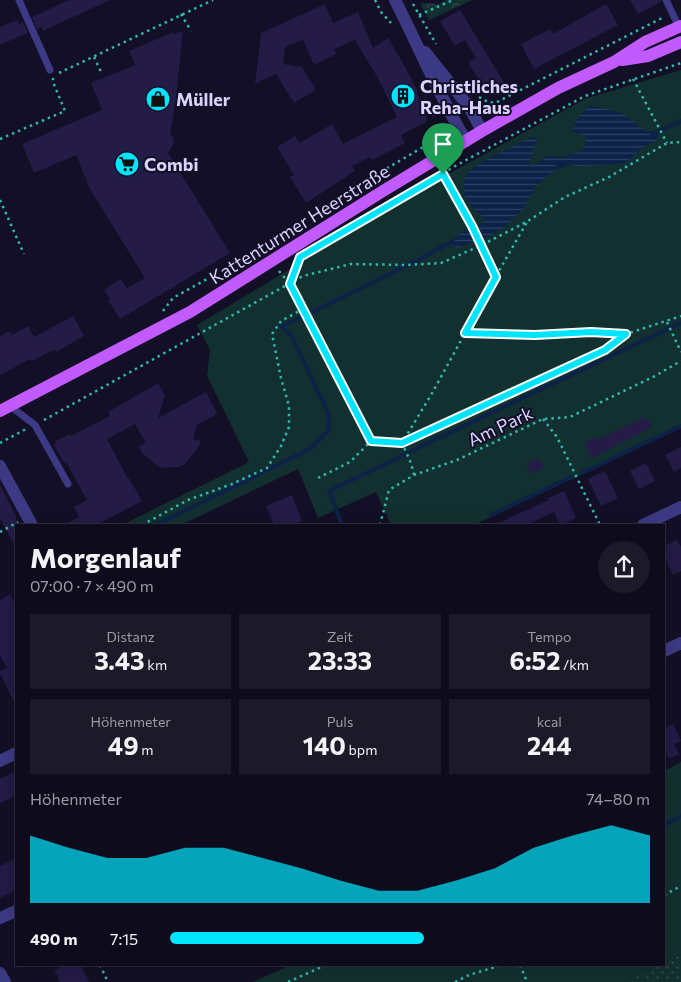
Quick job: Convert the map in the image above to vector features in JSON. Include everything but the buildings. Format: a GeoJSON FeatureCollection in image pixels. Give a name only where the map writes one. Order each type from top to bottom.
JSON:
{"type":"FeatureCollection","features":[{"type":"Feature","properties":{"kind":"main road","name":"Kattenturmer Heerstraße"},"geometry":{"type":"LineString","coordinates":[[5,409],[190,312],[482,131],[558,88],[614,62],[645,42],[680,27]]}},
{"type":"Feature","properties":{"kind":"main road","name":"Kattenturmer Heerstraße"},"geometry":{"type":"LineString","coordinates":[[614,62],[648,56],[681,42]]}},
{"type":"Feature","properties":{"kind":"street"},"geometry":{"type":"LineString","coordinates":[[395,0],[417,42],[427,69],[466,142]]}},
{"type":"Feature","properties":{"kind":"street"},"geometry":{"type":"LineString","coordinates":[[417,42],[469,108],[482,131]]}},
{"type":"Feature","properties":{"kind":"street"},"geometry":{"type":"LineString","coordinates":[[0,466],[30,521]]}},
{"type":"Feature","properties":{"kind":"street"},"geometry":{"type":"LineString","coordinates":[[645,524],[681,507]]}},
{"type":"Feature","properties":{"kind":"street"},"geometry":{"type":"LineString","coordinates":[[665,651],[681,643]]}},
{"type":"Feature","properties":{"kind":"street"},"geometry":{"type":"LineString","coordinates":[[0,761],[15,754]]}},
{"type":"Feature","properties":{"kind":"street"},"geometry":{"type":"LineString","coordinates":[[0,918],[15,911]]}},
{"type":"Feature","properties":{"kind":"street"},"geometry":{"type":"LineString","coordinates":[[0,973],[5,982]]}},
{"type":"Feature","properties":{"kind":"lane"},"geometry":{"type":"LineString","coordinates":[[18,0],[50,70]]}},
{"type":"Feature","properties":{"kind":"lane"},"geometry":{"type":"LineString","coordinates":[[666,0],[680,27]]}},
{"type":"Feature","properties":{"kind":"lane"},"geometry":{"type":"LineString","coordinates":[[5,409],[35,425],[68,484]]}},
{"type":"Feature","properties":{"kind":"path"},"geometry":{"type":"LineString","coordinates":[[0,139],[66,111],[53,76],[213,0]]}},
{"type":"Feature","properties":{"kind":"path"},"geometry":{"type":"LineString","coordinates":[[411,0],[432,34],[439,50]]}},
{"type":"Feature","properties":{"kind":"path"},"geometry":{"type":"LineString","coordinates":[[419,15],[453,0]]}},
{"type":"Feature","properties":{"kind":"path"},"geometry":{"type":"LineString","coordinates":[[475,93],[482,100],[495,103],[672,13]]}},
{"type":"Feature","properties":{"kind":"path"},"geometry":{"type":"LineString","coordinates":[[181,14],[191,31]]}},
{"type":"Feature","properties":{"kind":"path"},"geometry":{"type":"LineString","coordinates":[[94,57],[102,74]]}},
{"type":"Feature","properties":{"kind":"path"},"geometry":{"type":"LineString","coordinates":[[359,223],[443,174],[585,96],[681,63]]}},
{"type":"Feature","properties":{"kind":"path"},"geometry":{"type":"LineString","coordinates":[[633,79],[666,143]]}},
{"type":"Feature","properties":{"kind":"path"},"geometry":{"type":"LineString","coordinates":[[162,312],[173,298],[259,250],[367,180],[430,143],[438,136],[441,125]]}},
{"type":"Feature","properties":{"kind":"path"},"geometry":{"type":"LineString","coordinates":[[0,443],[303,276],[351,264],[406,265],[441,263],[482,245],[528,221],[564,198],[609,177],[666,143],[681,142]]}},
{"type":"Feature","properties":{"kind":"path"},"geometry":{"type":"LineString","coordinates":[[443,174],[480,241],[496,277]]}},
{"type":"Feature","properties":{"kind":"path"},"geometry":{"type":"LineString","coordinates":[[0,200],[24,254]]}},
{"type":"Feature","properties":{"kind":"path"},"geometry":{"type":"LineString","coordinates":[[402,443],[431,395],[528,221]]}},
{"type":"Feature","properties":{"kind":"path"},"geometry":{"type":"LineString","coordinates":[[290,284],[300,257]]}},
{"type":"Feature","properties":{"kind":"path"},"geometry":{"type":"LineString","coordinates":[[272,262],[290,284],[371,441]]}},
{"type":"Feature","properties":{"kind":"path"},"geometry":{"type":"LineString","coordinates":[[144,524],[188,500],[232,484],[267,468],[281,446],[289,427],[289,406],[272,334],[280,321],[303,309]]}},
{"type":"Feature","properties":{"kind":"path"},"geometry":{"type":"LineString","coordinates":[[465,333],[535,335],[591,332],[626,334],[681,316]]}},
{"type":"Feature","properties":{"kind":"path"},"geometry":{"type":"LineString","coordinates":[[667,322],[681,352]]}},
{"type":"Feature","properties":{"kind":"path"},"geometry":{"type":"LineString","coordinates":[[318,478],[350,462],[371,441],[402,443],[605,350],[626,334]]}},
{"type":"Feature","properties":{"kind":"path","name":"Am Park"},"geometry":{"type":"LineString","coordinates":[[380,524],[389,490],[414,475],[456,460],[543,419],[570,417],[655,376],[681,361]]}},
{"type":"Feature","properties":{"kind":"path"},"geometry":{"type":"LineString","coordinates":[[543,419],[557,437],[600,524]]}},
{"type":"Feature","properties":{"kind":"path"},"geometry":{"type":"LineString","coordinates":[[402,443],[414,475]]}},
{"type":"Feature","properties":{"kind":"path"},"geometry":{"type":"LineString","coordinates":[[0,532],[15,526]]}},
{"type":"Feature","properties":{"kind":"path"},"geometry":{"type":"LineString","coordinates":[[665,894],[681,886]]}},
{"type":"Feature","properties":{"kind":"path"},"geometry":{"type":"LineString","coordinates":[[100,966],[107,980]]}},
{"type":"Feature","properties":{"kind":"path"},"geometry":{"type":"LineString","coordinates":[[288,982],[324,966]]}},
{"type":"Feature","properties":{"kind":"path"},"geometry":{"type":"LineString","coordinates":[[455,982],[469,975],[499,966]]}},
{"type":"Feature","properties":{"kind":"path"},"geometry":{"type":"LineString","coordinates":[[520,966],[527,982]]}},
{"type":"Feature","properties":{"kind":"green space"},"geometry":{"type":"Polygon","coordinates":[[[447,0],[472,0],[429,20],[420,3],[438,4],[447,0]]]}},
{"type":"Feature","properties":{"kind":"green space"},"geometry":{"type":"Polygon","coordinates":[[[681,70],[681,428],[476,524],[391,524],[376,492],[318,518],[298,469],[183,524],[124,524],[249,462],[207,376],[210,350],[197,325],[441,178],[587,98],[681,70]]]}},
{"type":"Feature","properties":{"kind":"green space"},"geometry":{"type":"Polygon","coordinates":[[[681,762],[681,954],[665,962],[665,770],[681,762]]]}},
{"type":"Feature","properties":{"kind":"green space"},"geometry":{"type":"Polygon","coordinates":[[[681,954],[681,982],[624,982],[656,966],[665,966],[665,962],[681,954]]]}},
{"type":"Feature","properties":{"kind":"green space"},"geometry":{"type":"Polygon","coordinates":[[[289,966],[656,966],[624,982],[252,982],[289,966]]]}},
{"type":"Feature","properties":{"kind":"water"},"geometry":{"type":"Polygon","coordinates":[[[590,105],[622,113],[646,131],[653,131],[659,139],[642,148],[627,162],[609,165],[576,166],[565,162],[535,187],[524,208],[506,226],[488,237],[458,248],[448,243],[467,229],[478,226],[485,220],[469,204],[465,197],[464,185],[467,174],[489,158],[532,137],[538,137],[528,166],[540,162],[547,156],[562,157],[584,150],[587,137],[571,131],[581,114],[590,105]]]}},
{"type":"Feature","properties":{"kind":"waterway"},"geometry":{"type":"LineString","coordinates":[[652,135],[681,121]]}},
{"type":"Feature","properties":{"kind":"waterway"},"geometry":{"type":"LineString","coordinates":[[557,167],[571,162]]}},
{"type":"Feature","properties":{"kind":"waterway"},"geometry":{"type":"LineString","coordinates":[[410,264],[453,241]]}},
{"type":"Feature","properties":{"kind":"waterway"},"geometry":{"type":"LineString","coordinates":[[308,314],[406,266]]}},
{"type":"Feature","properties":{"kind":"waterway"},"geometry":{"type":"LineString","coordinates":[[158,524],[310,449],[328,431],[329,415],[291,335],[281,326],[305,316]]}},
{"type":"Feature","properties":{"kind":"waterway"},"geometry":{"type":"LineString","coordinates":[[342,524],[329,491],[681,323]]}},
{"type":"Feature","properties":{"kind":"waterway"},"geometry":{"type":"LineString","coordinates":[[582,473],[681,426]]}},
{"type":"Feature","properties":{"kind":"waterway"},"geometry":{"type":"LineString","coordinates":[[491,515],[571,477]]}},
{"type":"Feature","properties":{"kind":"waterway"},"geometry":{"type":"LineString","coordinates":[[665,824],[681,816]]}},
{"type":"Feature","properties":{"kind":"place","name":"Christliches Reha-Haus"},"geometry":{"type":"Point","coordinates":[403,96]}},
{"type":"Feature","properties":{"kind":"place","name":"Müller"},"geometry":{"type":"Point","coordinates":[158,99]}},
{"type":"Feature","properties":{"kind":"place","name":"Combi"},"geometry":{"type":"Point","coordinates":[127,164]}},
{"type":"Feature","properties":{"kind":"route"},"geometry":{"type":"LineString","coordinates":[[443,174],[480,241],[496,277],[465,333],[535,335],[591,332],[626,334],[605,350],[402,443],[371,441],[290,284],[300,257],[443,174]]}}]}
